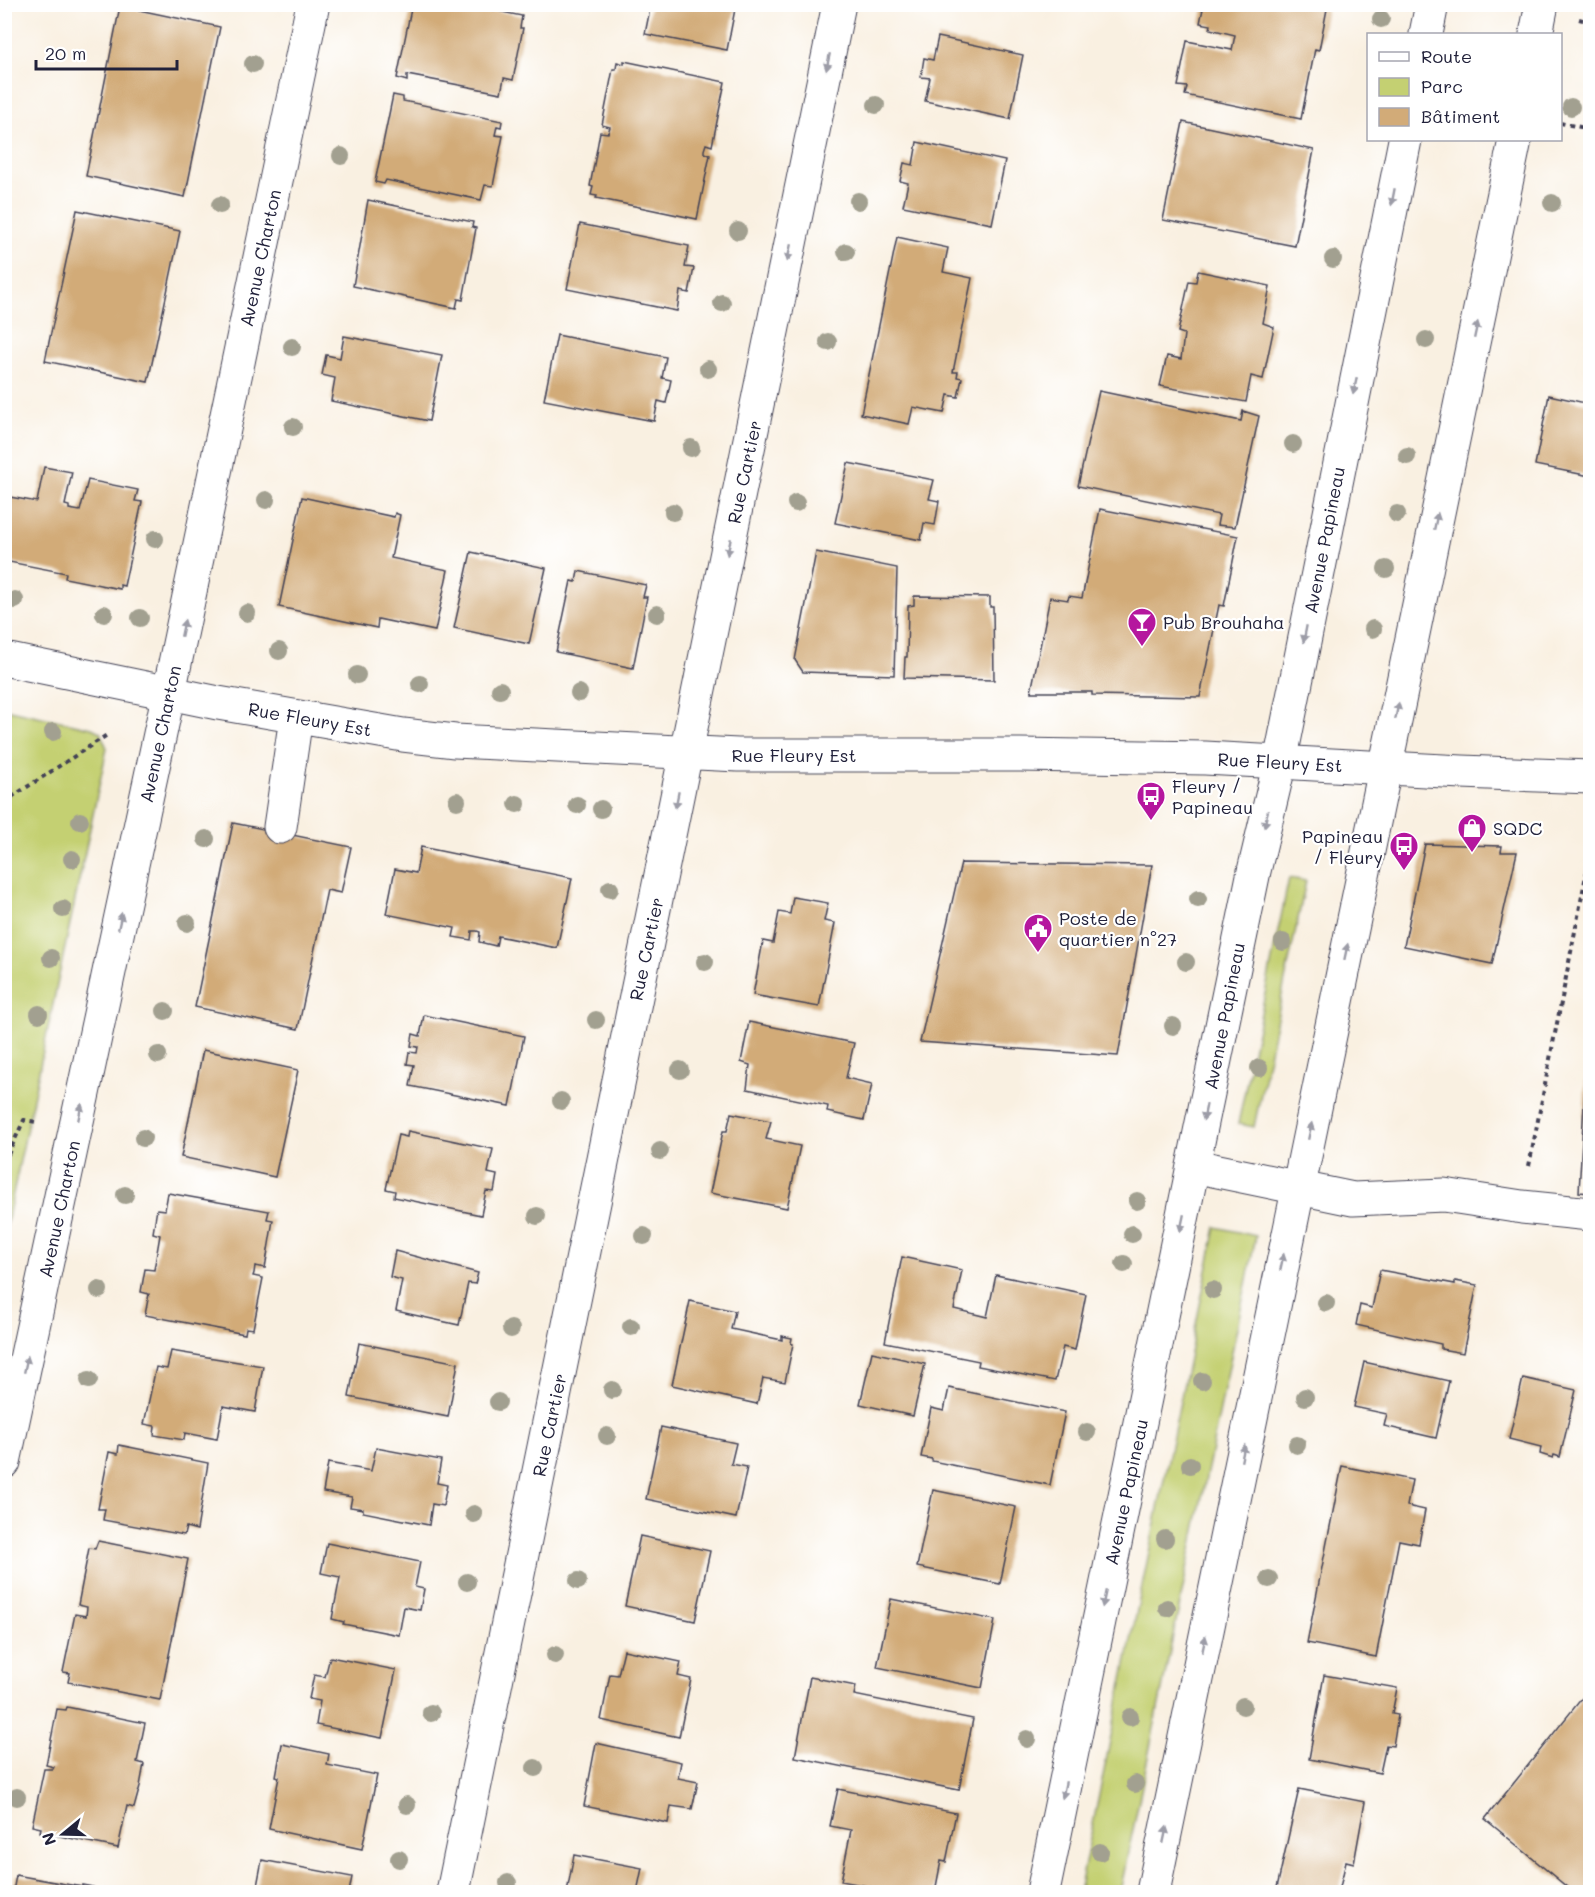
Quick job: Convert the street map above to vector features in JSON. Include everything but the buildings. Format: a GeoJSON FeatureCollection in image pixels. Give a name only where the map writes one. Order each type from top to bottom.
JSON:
{"type":"FeatureCollection","features":[{"type":"Feature","properties":{"kind":"street","name":"Avenue Charton"},"geometry":{"type":"LineString","coordinates":[[4,1462],[169,693],[313,4]]}},
{"type":"Feature","properties":{"kind":"street","name":"Rue Cartier"},"geometry":{"type":"LineString","coordinates":[[453,1893],[839,4]]}},
{"type":"Feature","properties":{"kind":"street"},"geometry":{"type":"LineString","coordinates":[[1426,33],[1432,4]]}},
{"type":"Feature","properties":{"kind":"street"},"geometry":{"type":"LineString","coordinates":[[1536,33],[1542,4]]}},
{"type":"Feature","properties":{"kind":"street","name":"Avenue Papineau"},"geometry":{"type":"LineString","coordinates":[[1043,1893],[1254,871],[1280,762],[1405,141]]}},
{"type":"Feature","properties":{"kind":"street"},"geometry":{"type":"LineString","coordinates":[[1153,1893],[1515,141]]}},
{"type":"Feature","properties":{"kind":"street","name":"Rue Fleury Est"},"geometry":{"type":"LineString","coordinates":[[4,659],[296,717],[403,735],[455,741],[750,755],[1205,758],[1590,777]]}},
{"type":"Feature","properties":{"kind":"street"},"geometry":{"type":"LineString","coordinates":[[280,827],[296,717]]}},
{"type":"Feature","properties":{"kind":"street"},"geometry":{"type":"LineString","coordinates":[[1194,1166],[1353,1199],[1444,1195],[1522,1207],[1590,1214]]}},
{"type":"Feature","properties":{"kind":"path"},"geometry":{"type":"LineString","coordinates":[[1579,19],[1590,22]]}},
{"type":"Feature","properties":{"kind":"path"},"geometry":{"type":"LineString","coordinates":[[1562,123],[1590,129]]}},
{"type":"Feature","properties":{"kind":"path"},"geometry":{"type":"LineString","coordinates":[[4,802],[107,735]]}},
{"type":"Feature","properties":{"kind":"path"},"geometry":{"type":"LineString","coordinates":[[1471,837],[1471,845]]}},
{"type":"Feature","properties":{"kind":"path"},"geometry":{"type":"LineString","coordinates":[[1528,1170],[1590,855]]}},
{"type":"Feature","properties":{"kind":"green space"},"geometry":{"type":"Polygon","coordinates":[[[5,709],[92,728],[100,732],[107,748],[5,1232],[5,709]]]}},
{"type":"Feature","properties":{"kind":"green space"},"geometry":{"type":"Polygon","coordinates":[[[1289,878],[1306,881],[1254,1127],[1238,1124],[1289,878]]]}},
{"type":"Feature","properties":{"kind":"green space"},"geometry":{"type":"Polygon","coordinates":[[[1216,1227],[1256,1236],[1120,1892],[1079,1892],[1216,1227]]]}},
{"type":"Feature","properties":{"kind":"place","name":"Pub Brouhaha"},"geometry":{"type":"Point","coordinates":[1142,648]}},
{"type":"Feature","properties":{"kind":"place","name":"Fleury / Papineau"},"geometry":{"type":"Point","coordinates":[1151,822]}},
{"type":"Feature","properties":{"kind":"place","name":"SQDC"},"geometry":{"type":"Point","coordinates":[1472,854]}},
{"type":"Feature","properties":{"kind":"place","name":"Papineau / Fleury"},"geometry":{"type":"Point","coordinates":[1404,872]}},
{"type":"Feature","properties":{"kind":"place","name":"Poste de quartier n°27"},"geometry":{"type":"Point","coordinates":[1038,954]}}]}
